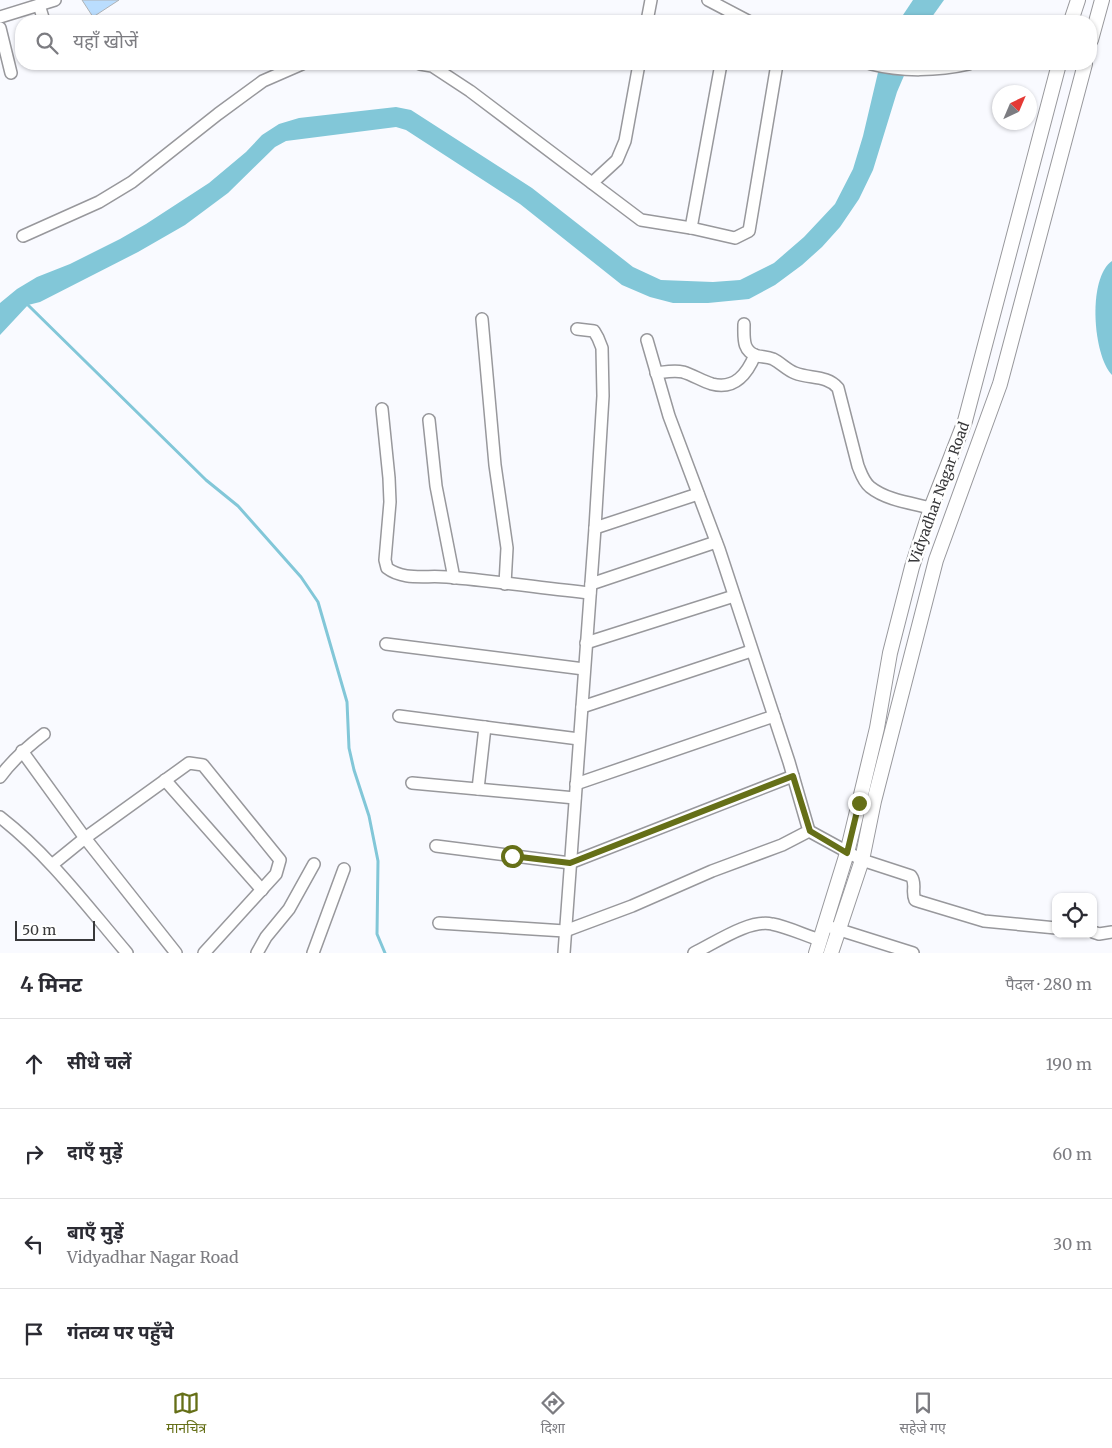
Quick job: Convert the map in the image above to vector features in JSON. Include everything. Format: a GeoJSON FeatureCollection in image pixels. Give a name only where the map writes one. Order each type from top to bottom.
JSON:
{"type":"FeatureCollection","features":[{"type":"Feature","properties":{"kind":"main road"},"geometry":{"type":"LineString","coordinates":[[1073,15],[1078,0]]}},
{"type":"Feature","properties":{"kind":"main road"},"geometry":{"type":"LineString","coordinates":[[1097,18],[1102,0]]}},
{"type":"Feature","properties":{"kind":"main road","name":"Vidyadhar Nagar Road"},"geometry":{"type":"LineString","coordinates":[[818,946],[847,853],[877,728],[892,644],[912,567],[931,508],[965,421],[1057,70]]}},
{"type":"Feature","properties":{"kind":"main road","name":"Vidyadhar Nagar Road"},"geometry":{"type":"LineString","coordinates":[[831,953],[862,860],[874,801],[936,560],[1000,384],[1083,70]]}},
{"type":"Feature","properties":{"kind":"street"},"geometry":{"type":"LineString","coordinates":[[0,17],[21,5],[39,5],[56,0]]}},
{"type":"Feature","properties":{"kind":"street"},"geometry":{"type":"LineString","coordinates":[[648,15],[650,0]]}},
{"type":"Feature","properties":{"kind":"street"},"geometry":{"type":"LineString","coordinates":[[708,0],[727,15]]}},
{"type":"Feature","properties":{"kind":"street"},"geometry":{"type":"LineString","coordinates":[[39,5],[42,15]]}},
{"type":"Feature","properties":{"kind":"street"},"geometry":{"type":"LineString","coordinates":[[0,28],[11,73]]}},
{"type":"Feature","properties":{"kind":"street"},"geometry":{"type":"LineString","coordinates":[[23,236],[99,202],[132,182],[262,81],[288,70]]}},
{"type":"Feature","properties":{"kind":"street"},"geometry":{"type":"LineString","coordinates":[[438,70],[470,91],[641,220],[691,228],[735,238],[750,231],[776,70]]}},
{"type":"Feature","properties":{"kind":"street"},"geometry":{"type":"LineString","coordinates":[[592,183],[617,160],[625,140],[638,70]]}},
{"type":"Feature","properties":{"kind":"street"},"geometry":{"type":"LineString","coordinates":[[691,228],[720,70]]}},
{"type":"Feature","properties":{"kind":"street"},"geometry":{"type":"LineString","coordinates":[[482,319],[495,465],[508,548],[505,584]]}},
{"type":"Feature","properties":{"kind":"street"},"geometry":{"type":"LineString","coordinates":[[744,324],[744,345],[748,351],[755,355],[775,360],[781,366],[798,374],[826,379],[838,388],[862,478],[870,486],[890,497],[931,508]]}},
{"type":"Feature","properties":{"kind":"street"},"geometry":{"type":"LineString","coordinates":[[564,953],[603,396],[602,348],[594,331],[577,329]]}},
{"type":"Feature","properties":{"kind":"street"},"geometry":{"type":"LineString","coordinates":[[646,340],[669,416],[716,542],[810,831],[862,860],[911,876],[915,884],[913,896],[915,900],[984,921],[1052,928]]}},
{"type":"Feature","properties":{"kind":"street"},"geometry":{"type":"LineString","coordinates":[[656,373],[682,372],[712,384],[726,385],[741,379],[751,366],[755,355]]}},
{"type":"Feature","properties":{"kind":"street"},"geometry":{"type":"LineString","coordinates":[[382,409],[390,486],[385,560],[386,568],[394,573],[409,576],[454,578],[505,584],[590,588],[716,542]]}},
{"type":"Feature","properties":{"kind":"street"},"geometry":{"type":"LineString","coordinates":[[429,420],[436,486],[454,578]]}},
{"type":"Feature","properties":{"kind":"street"},"geometry":{"type":"LineString","coordinates":[[595,528],[698,494]]}},
{"type":"Feature","properties":{"kind":"street"},"geometry":{"type":"LineString","coordinates":[[586,643],[734,596]]}},
{"type":"Feature","properties":{"kind":"street"},"geometry":{"type":"LineString","coordinates":[[386,644],[584,669]]}},
{"type":"Feature","properties":{"kind":"street"},"geometry":{"type":"LineString","coordinates":[[582,707],[752,651]]}},
{"type":"Feature","properties":{"kind":"street"},"geometry":{"type":"LineString","coordinates":[[399,716],[579,739]]}},
{"type":"Feature","properties":{"kind":"street"},"geometry":{"type":"LineString","coordinates":[[576,784],[774,716]]}},
{"type":"Feature","properties":{"kind":"street"},"geometry":{"type":"LineString","coordinates":[[478,789],[486,727]]}},
{"type":"Feature","properties":{"kind":"street"},"geometry":{"type":"LineString","coordinates":[[0,777],[11,761],[44,734]]}},
{"type":"Feature","properties":{"kind":"street"},"geometry":{"type":"LineString","coordinates":[[22,751],[85,838],[176,953]]}},
{"type":"Feature","properties":{"kind":"street"},"geometry":{"type":"LineString","coordinates":[[53,864],[85,838],[189,763],[203,765],[280,860],[276,874],[204,953]]}},
{"type":"Feature","properties":{"kind":"street"},"geometry":{"type":"LineString","coordinates":[[436,846],[570,863],[793,776]]}},
{"type":"Feature","properties":{"kind":"street"},"geometry":{"type":"LineString","coordinates":[[165,780],[262,890]]}},
{"type":"Feature","properties":{"kind":"street"},"geometry":{"type":"LineString","coordinates":[[412,783],[575,798]]}},
{"type":"Feature","properties":{"kind":"street"},"geometry":{"type":"LineString","coordinates":[[0,817],[16,829],[53,864],[127,953]]}},
{"type":"Feature","properties":{"kind":"street"},"geometry":{"type":"LineString","coordinates":[[439,922],[565,931],[782,845],[810,831]]}},
{"type":"Feature","properties":{"kind":"street"},"geometry":{"type":"LineString","coordinates":[[256,953],[266,937],[290,909],[314,864]]}},
{"type":"Feature","properties":{"kind":"street"},"geometry":{"type":"LineString","coordinates":[[313,953],[344,869]]}},
{"type":"Feature","properties":{"kind":"street"},"geometry":{"type":"LineString","coordinates":[[694,953],[743,928],[758,923],[772,924],[818,946]]}},
{"type":"Feature","properties":{"kind":"street"},"geometry":{"type":"LineString","coordinates":[[824,925],[913,953]]}},
{"type":"Feature","properties":{"kind":"street"},"geometry":{"type":"LineString","coordinates":[[1097,933],[1112,932]]}},
{"type":"Feature","properties":{"kind":"water"},"geometry":{"type":"Polygon","coordinates":[[[913,0],[944,0],[933,15],[903,15],[913,0]]]}},
{"type":"Feature","properties":{"kind":"water"},"geometry":{"type":"Polygon","coordinates":[[[879,70],[906,70],[897,92],[873,170],[859,199],[840,227],[802,265],[775,285],[749,299],[708,303],[673,303],[650,297],[622,285],[520,204],[406,130],[396,127],[286,141],[275,147],[228,193],[185,225],[138,252],[40,302],[28,305],[0,335],[0,303],[17,289],[37,277],[70,264],[146,224],[209,183],[246,152],[262,135],[279,124],[299,118],[396,107],[411,110],[532,188],[633,267],[661,280],[713,282],[740,280],[774,263],[804,237],[835,204],[853,169],[879,70]]]}},
{"type":"Feature","properties":{"kind":"water"},"geometry":{"type":"Polygon","coordinates":[[[1112,261],[1112,375],[1100,352],[1097,335],[1096,300],[1104,270],[1112,261]]]}},
{"type":"Feature","properties":{"kind":"building"},"geometry":{"type":"Polygon","coordinates":[[[82,0],[119,0],[96,15],[92,15],[82,0]]]}},
{"type":"Feature","properties":{"kind":"waterway"},"geometry":{"type":"LineString","coordinates":[[28,305],[206,480],[238,506],[301,577],[318,602],[347,702],[349,748],[369,816],[378,861],[377,934],[385,953]]}},
{"type":"Feature","properties":{"kind":"route"},"geometry":{"type":"LineString","coordinates":[[512,856],[570,863],[793,776],[810,831],[847,853],[859,803]]}}]}
